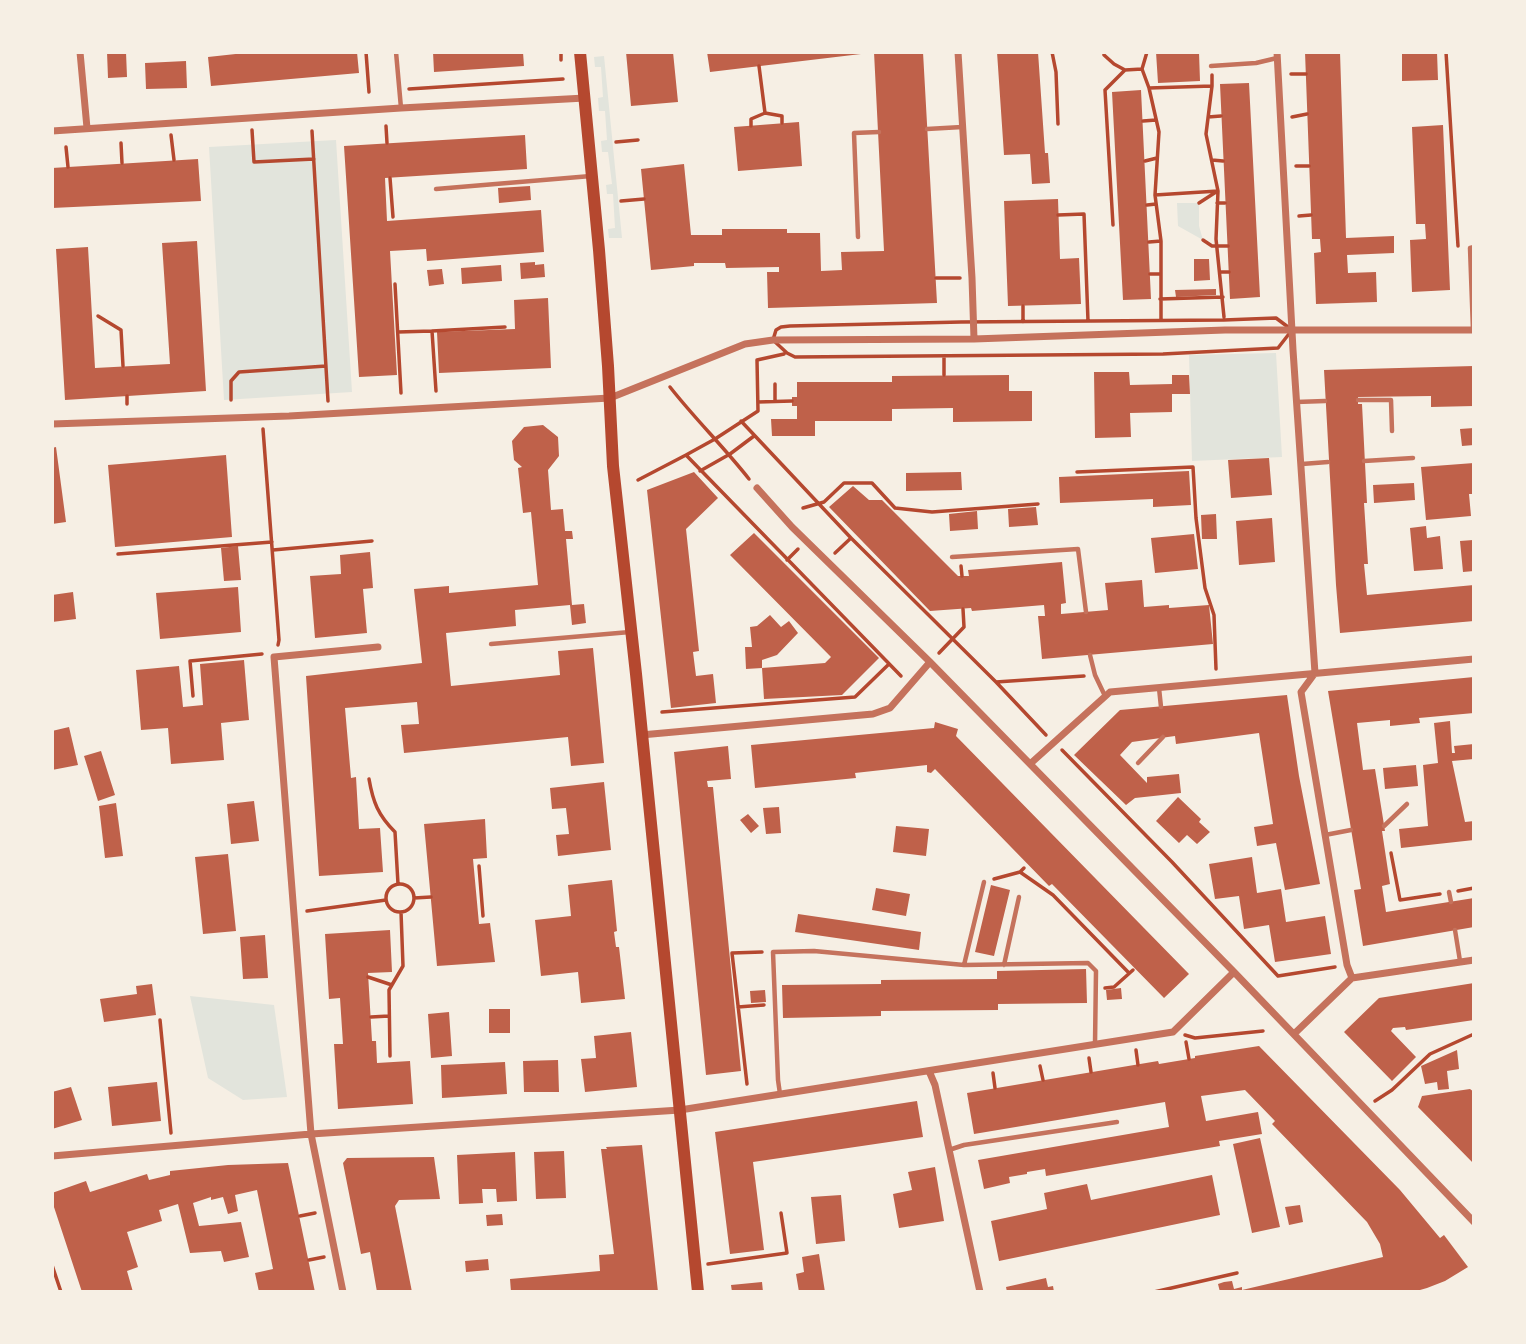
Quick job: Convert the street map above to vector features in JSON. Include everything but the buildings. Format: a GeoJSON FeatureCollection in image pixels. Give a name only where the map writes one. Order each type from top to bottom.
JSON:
{"type":"FeatureCollection","features":[{"type":"Feature","properties":{"kind":"main road"},"geometry":{"type":"LineString","coordinates":[[580,52],[600,250],[613,466],[698,1292]]}},
{"type":"Feature","properties":{"kind":"street"},"geometry":{"type":"LineString","coordinates":[[80,52],[87,128]]}},
{"type":"Feature","properties":{"kind":"street"},"geometry":{"type":"LineString","coordinates":[[958,52],[974,339]]}},
{"type":"Feature","properties":{"kind":"street"},"geometry":{"type":"LineString","coordinates":[[1277,55],[1296,402],[1315,673],[1301,692],[1347,965],[1352,978]]}},
{"type":"Feature","properties":{"kind":"street"},"geometry":{"type":"LineString","coordinates":[[52,131],[585,98]]}},
{"type":"Feature","properties":{"kind":"street"},"geometry":{"type":"LineString","coordinates":[[52,425],[328,414],[610,398],[745,344],[773,340],[974,339],[1225,330],[1473,330]]}},
{"type":"Feature","properties":{"kind":"street"},"geometry":{"type":"LineString","coordinates":[[757,488],[1234,972],[1474,1222]]}},
{"type":"Feature","properties":{"kind":"street"},"geometry":{"type":"LineString","coordinates":[[343,1292],[311,1134],[274,657],[378,647]]}},
{"type":"Feature","properties":{"kind":"street"},"geometry":{"type":"LineString","coordinates":[[1030,764],[1110,692],[1474,659]]}},
{"type":"Feature","properties":{"kind":"street"},"geometry":{"type":"LineString","coordinates":[[641,735],[884,712],[930,662]]}},
{"type":"Feature","properties":{"kind":"street"},"geometry":{"type":"LineString","coordinates":[[1294,1034],[1352,978],[1474,960]]}},
{"type":"Feature","properties":{"kind":"street"},"geometry":{"type":"LineString","coordinates":[[52,1156],[311,1134],[680,1110],[1173,1032],[1234,972]]}},
{"type":"Feature","properties":{"kind":"street"},"geometry":{"type":"LineString","coordinates":[[929,1071],[935,1086],[980,1292]]}},
{"type":"Feature","properties":{"kind":"lane"},"geometry":{"type":"LineString","coordinates":[[396,52],[401,108]]}},
{"type":"Feature","properties":{"kind":"lane"},"geometry":{"type":"LineString","coordinates":[[1211,66],[1256,63],[1277,55]]}},
{"type":"Feature","properties":{"kind":"lane"},"geometry":{"type":"LineString","coordinates":[[928,129],[962,127]]}},
{"type":"Feature","properties":{"kind":"lane"},"geometry":{"type":"LineString","coordinates":[[858,237],[854,133],[879,132]]}},
{"type":"Feature","properties":{"kind":"lane"},"geometry":{"type":"LineString","coordinates":[[436,189],[592,176]]}},
{"type":"Feature","properties":{"kind":"lane"},"geometry":{"type":"LineString","coordinates":[[1473,330],[1470,248],[1474,247]]}},
{"type":"Feature","properties":{"kind":"lane"},"geometry":{"type":"LineString","coordinates":[[1358,400],[1391,400],[1392,431]]}},
{"type":"Feature","properties":{"kind":"lane"},"geometry":{"type":"LineString","coordinates":[[1296,402],[1325,401]]}},
{"type":"Feature","properties":{"kind":"lane"},"geometry":{"type":"LineString","coordinates":[[1364,461],[1413,458]]}},
{"type":"Feature","properties":{"kind":"lane"},"geometry":{"type":"LineString","coordinates":[[1301,464],[1328,463]]}},
{"type":"Feature","properties":{"kind":"lane"},"geometry":{"type":"LineString","coordinates":[[952,557],[1077,549],[1086,612]]}},
{"type":"Feature","properties":{"kind":"lane"},"geometry":{"type":"LineString","coordinates":[[491,644],[631,632]]}},
{"type":"Feature","properties":{"kind":"lane"},"geometry":{"type":"LineString","coordinates":[[1090,654],[1095,675],[1105,696]]}},
{"type":"Feature","properties":{"kind":"lane"},"geometry":{"type":"LineString","coordinates":[[1159,688],[1161,707]]}},
{"type":"Feature","properties":{"kind":"lane"},"geometry":{"type":"LineString","coordinates":[[1138,763],[1163,737]]}},
{"type":"Feature","properties":{"kind":"lane"},"geometry":{"type":"LineString","coordinates":[[1384,825],[1407,804]]}},
{"type":"Feature","properties":{"kind":"lane"},"geometry":{"type":"LineString","coordinates":[[1325,835],[1351,830]]}},
{"type":"Feature","properties":{"kind":"lane"},"geometry":{"type":"LineString","coordinates":[[964,965],[984,882]]}},
{"type":"Feature","properties":{"kind":"lane"},"geometry":{"type":"LineString","coordinates":[[1449,892],[1451,902]]}},
{"type":"Feature","properties":{"kind":"lane"},"geometry":{"type":"LineString","coordinates":[[1004,965],[1019,897]]}},
{"type":"Feature","properties":{"kind":"lane"},"geometry":{"type":"LineString","coordinates":[[1455,930],[1460,962]]}},
{"type":"Feature","properties":{"kind":"lane"},"geometry":{"type":"LineString","coordinates":[[780,1094],[773,952],[814,951],[964,965],[1088,964],[1096,971],[1095,1044]]}},
{"type":"Feature","properties":{"kind":"lane"},"geometry":{"type":"LineString","coordinates":[[948,1150],[1116,1122]]}},
{"type":"Feature","properties":{"kind":"path"},"geometry":{"type":"LineString","coordinates":[[366,52],[369,92]]}},
{"type":"Feature","properties":{"kind":"path"},"geometry":{"type":"LineString","coordinates":[[561,52],[561,60]]}},
{"type":"Feature","properties":{"kind":"path"},"geometry":{"type":"LineString","coordinates":[[1052,52],[1056,72],[1058,124]]}},
{"type":"Feature","properties":{"kind":"path"},"geometry":{"type":"LineString","coordinates":[[1104,52],[1114,64],[1125,70],[1142,69]]}},
{"type":"Feature","properties":{"kind":"path"},"geometry":{"type":"LineString","coordinates":[[1147,52],[1142,69],[1159,132],[1155,195],[1161,241],[1161,331]]}},
{"type":"Feature","properties":{"kind":"path"},"geometry":{"type":"LineString","coordinates":[[1446,52],[1458,250]]}},
{"type":"Feature","properties":{"kind":"path"},"geometry":{"type":"LineString","coordinates":[[759,66],[765,113]]}},
{"type":"Feature","properties":{"kind":"path"},"geometry":{"type":"LineString","coordinates":[[1211,66],[1212,86],[1206,134],[1218,191],[1217,246],[1223,297],[1225,351]]}},
{"type":"Feature","properties":{"kind":"path"},"geometry":{"type":"LineString","coordinates":[[1113,225],[1105,90],[1125,70]]}},
{"type":"Feature","properties":{"kind":"path"},"geometry":{"type":"LineString","coordinates":[[400,90],[563,79]]}},
{"type":"Feature","properties":{"kind":"path"},"geometry":{"type":"LineString","coordinates":[[1149,88],[1212,86]]}},
{"type":"Feature","properties":{"kind":"path"},"geometry":{"type":"LineString","coordinates":[[751,126],[751,119],[765,113],[782,116],[782,123]]}},
{"type":"Feature","properties":{"kind":"path"},"geometry":{"type":"LineString","coordinates":[[1208,117],[1221,116]]}},
{"type":"Feature","properties":{"kind":"path"},"geometry":{"type":"LineString","coordinates":[[251,118],[254,162],[314,159]]}},
{"type":"Feature","properties":{"kind":"path"},"geometry":{"type":"LineString","coordinates":[[1143,121],[1156,120]]}},
{"type":"Feature","properties":{"kind":"path"},"geometry":{"type":"LineString","coordinates":[[170,123],[174,160]]}},
{"type":"Feature","properties":{"kind":"path"},"geometry":{"type":"LineString","coordinates":[[386,126],[387,143]]}},
{"type":"Feature","properties":{"kind":"path"},"geometry":{"type":"LineString","coordinates":[[312,131],[328,414]]}},
{"type":"Feature","properties":{"kind":"path"},"geometry":{"type":"LineString","coordinates":[[615,142],[638,140]]}},
{"type":"Feature","properties":{"kind":"path"},"geometry":{"type":"LineString","coordinates":[[121,143],[122,163]]}},
{"type":"Feature","properties":{"kind":"path"},"geometry":{"type":"LineString","coordinates":[[65,147],[68,167]]}},
{"type":"Feature","properties":{"kind":"path"},"geometry":{"type":"LineString","coordinates":[[1145,161],[1157,158]]}},
{"type":"Feature","properties":{"kind":"path"},"geometry":{"type":"LineString","coordinates":[[1212,160],[1223,161]]}},
{"type":"Feature","properties":{"kind":"path"},"geometry":{"type":"LineString","coordinates":[[390,178],[393,217]]}},
{"type":"Feature","properties":{"kind":"path"},"geometry":{"type":"LineString","coordinates":[[1155,195],[1218,191]]}},
{"type":"Feature","properties":{"kind":"path"},"geometry":{"type":"LineString","coordinates":[[1199,203],[1218,191]]}},
{"type":"Feature","properties":{"kind":"path"},"geometry":{"type":"LineString","coordinates":[[621,201],[644,199]]}},
{"type":"Feature","properties":{"kind":"path"},"geometry":{"type":"LineString","coordinates":[[1147,205],[1156,204]]}},
{"type":"Feature","properties":{"kind":"path"},"geometry":{"type":"LineString","coordinates":[[1217,204],[1226,204]]}},
{"type":"Feature","properties":{"kind":"path"},"geometry":{"type":"LineString","coordinates":[[1058,215],[1084,214],[1088,321]]}},
{"type":"Feature","properties":{"kind":"path"},"geometry":{"type":"LineString","coordinates":[[1203,240],[1212,246],[1228,246]]}},
{"type":"Feature","properties":{"kind":"path"},"geometry":{"type":"LineString","coordinates":[[1149,242],[1161,241]]}},
{"type":"Feature","properties":{"kind":"path"},"geometry":{"type":"LineString","coordinates":[[1220,272],[1229,272]]}},
{"type":"Feature","properties":{"kind":"path"},"geometry":{"type":"LineString","coordinates":[[1150,274],[1160,274]]}},
{"type":"Feature","properties":{"kind":"path"},"geometry":{"type":"LineString","coordinates":[[936,278],[972,278]]}},
{"type":"Feature","properties":{"kind":"path"},"geometry":{"type":"LineString","coordinates":[[395,284],[401,393]]}},
{"type":"Feature","properties":{"kind":"path"},"geometry":{"type":"LineString","coordinates":[[1160,299],[1223,297]]}},
{"type":"Feature","properties":{"kind":"path"},"geometry":{"type":"LineString","coordinates":[[1023,306],[1023,322]]}},
{"type":"Feature","properties":{"kind":"path"},"geometry":{"type":"LineString","coordinates":[[98,316],[121,330],[123,366]]}},
{"type":"Feature","properties":{"kind":"path"},"geometry":{"type":"LineString","coordinates":[[398,332],[505,327]]}},
{"type":"Feature","properties":{"kind":"path"},"geometry":{"type":"LineString","coordinates":[[432,331],[436,391]]}},
{"type":"Feature","properties":{"kind":"path"},"geometry":{"type":"LineString","coordinates":[[773,340],[795,357],[1163,354],[1278,348]]}},
{"type":"Feature","properties":{"kind":"path"},"geometry":{"type":"LineString","coordinates":[[638,480],[715,439],[758,411],[757,360],[787,353]]}},
{"type":"Feature","properties":{"kind":"path"},"geometry":{"type":"LineString","coordinates":[[944,356],[944,375]]}},
{"type":"Feature","properties":{"kind":"path"},"geometry":{"type":"LineString","coordinates":[[231,400],[231,380],[239,372],[326,366]]}},
{"type":"Feature","properties":{"kind":"path"},"geometry":{"type":"LineString","coordinates":[[662,377],[757,488]]}},
{"type":"Feature","properties":{"kind":"path"},"geometry":{"type":"LineString","coordinates":[[775,384],[775,401]]}},
{"type":"Feature","properties":{"kind":"path"},"geometry":{"type":"LineString","coordinates":[[127,396],[127,404]]}},
{"type":"Feature","properties":{"kind":"path"},"geometry":{"type":"LineString","coordinates":[[758,402],[792,401]]}},
{"type":"Feature","properties":{"kind":"path"},"geometry":{"type":"LineString","coordinates":[[193,695],[190,661],[264,654],[274,657],[279,640],[262,417]]}},
{"type":"Feature","properties":{"kind":"path"},"geometry":{"type":"LineString","coordinates":[[741,421],[851,538],[1172,862],[1278,976],[1347,965]]}},
{"type":"Feature","properties":{"kind":"path"},"geometry":{"type":"LineString","coordinates":[[700,471],[754,436]]}},
{"type":"Feature","properties":{"kind":"path"},"geometry":{"type":"LineString","coordinates":[[685,455],[905,680]]}},
{"type":"Feature","properties":{"kind":"path"},"geometry":{"type":"LineString","coordinates":[[1077,472],[1193,467],[1205,588],[1213,615],[1217,682]]}},
{"type":"Feature","properties":{"kind":"path"},"geometry":{"type":"LineString","coordinates":[[803,508],[824,502],[844,483],[872,483],[895,508],[932,512],[1038,504]]}},
{"type":"Feature","properties":{"kind":"path"},"geometry":{"type":"LineString","coordinates":[[827,561],[851,538]]}},
{"type":"Feature","properties":{"kind":"path"},"geometry":{"type":"LineString","coordinates":[[272,550],[372,541]]}},
{"type":"Feature","properties":{"kind":"path"},"geometry":{"type":"LineString","coordinates":[[118,554],[272,542]]}},
{"type":"Feature","properties":{"kind":"path"},"geometry":{"type":"LineString","coordinates":[[930,662],[964,627],[963,609]]}},
{"type":"Feature","properties":{"kind":"path"},"geometry":{"type":"LineString","coordinates":[[662,712],[855,697],[889,664]]}},
{"type":"Feature","properties":{"kind":"path"},"geometry":{"type":"LineString","coordinates":[[996,682],[1095,675]]}},
{"type":"Feature","properties":{"kind":"path"},"geometry":{"type":"LineString","coordinates":[[369,779],[373,800],[383,820],[395,832],[398,884]]}},
{"type":"Feature","properties":{"kind":"path"},"geometry":{"type":"LineString","coordinates":[[1391,853],[1400,900],[1474,888]]}},
{"type":"Feature","properties":{"kind":"path"},"geometry":{"type":"LineString","coordinates":[[479,866],[479,893],[483,916]]}},
{"type":"Feature","properties":{"kind":"path"},"geometry":{"type":"LineString","coordinates":[[984,882],[1020,872],[1024,868]]}},
{"type":"Feature","properties":{"kind":"path"},"geometry":{"type":"LineString","coordinates":[[1020,872],[1053,895],[1131,971],[1114,987],[1096,988]]}},
{"type":"Feature","properties":{"kind":"path"},"geometry":{"type":"LineString","coordinates":[[398,884],[404,884],[411,890],[414,898],[413,905],[401,912],[394,911],[386,900],[388,890],[398,884]]}},
{"type":"Feature","properties":{"kind":"path"},"geometry":{"type":"LineString","coordinates":[[414,898],[431,897]]}},
{"type":"Feature","properties":{"kind":"path"},"geometry":{"type":"LineString","coordinates":[[294,912],[386,900]]}},
{"type":"Feature","properties":{"kind":"path"},"geometry":{"type":"LineString","coordinates":[[390,1056],[388,990],[403,966],[401,912]]}},
{"type":"Feature","properties":{"kind":"path"},"geometry":{"type":"LineString","coordinates":[[747,1084],[732,953],[773,952]]}},
{"type":"Feature","properties":{"kind":"path"},"geometry":{"type":"LineString","coordinates":[[368,977],[392,985]]}},
{"type":"Feature","properties":{"kind":"path"},"geometry":{"type":"LineString","coordinates":[[738,1007],[775,1004]]}},
{"type":"Feature","properties":{"kind":"path"},"geometry":{"type":"LineString","coordinates":[[371,1017],[388,1016]]}},
{"type":"Feature","properties":{"kind":"path"},"geometry":{"type":"LineString","coordinates":[[160,1020],[173,1146]]}},
{"type":"Feature","properties":{"kind":"path"},"geometry":{"type":"LineString","coordinates":[[1173,1032],[1195,1038],[1263,1031]]}},
{"type":"Feature","properties":{"kind":"path"},"geometry":{"type":"LineString","coordinates":[[1364,1108],[1392,1090],[1430,1054],[1474,1034]]}},
{"type":"Feature","properties":{"kind":"path"},"geometry":{"type":"LineString","coordinates":[[1186,1042],[1189,1059]]}},
{"type":"Feature","properties":{"kind":"path"},"geometry":{"type":"LineString","coordinates":[[1136,1050],[1138,1065]]}},
{"type":"Feature","properties":{"kind":"path"},"geometry":{"type":"LineString","coordinates":[[1089,1058],[1091,1072]]}},
{"type":"Feature","properties":{"kind":"path"},"geometry":{"type":"LineString","coordinates":[[1040,1066],[1043,1080]]}},
{"type":"Feature","properties":{"kind":"path"},"geometry":{"type":"LineString","coordinates":[[993,1073],[995,1088]]}},
{"type":"Feature","properties":{"kind":"path"},"geometry":{"type":"LineString","coordinates":[[720,1262],[788,1252],[781,1213]]}},
{"type":"Feature","properties":{"kind":"path"},"geometry":{"type":"LineString","coordinates":[[52,1265],[61,1292]]}},
{"type":"Feature","properties":{"kind":"path"},"geometry":{"type":"LineString","coordinates":[[1154,1292],[1178,1289],[1237,1273]]}},
{"type":"Feature","properties":{"kind":"path"},"geometry":{"type":"LineString","coordinates":[[1221,1277],[1224,1282]]}},
{"type":"Feature","properties":{"kind":"shaded area"},"geometry":{"type":"Polygon","coordinates":[[[604,56],[622,238],[609,238],[608,229],[615,228],[613,194],[607,194],[606,185],[612,184],[608,152],[602,152],[601,141],[607,140],[605,111],[599,111],[598,98],[603,97],[601,67],[595,67],[594,57],[604,56]]]}},
{"type":"Feature","properties":{"kind":"shaded area"},"geometry":{"type":"Polygon","coordinates":[[[336,140],[352,392],[224,400],[209,147],[336,140]]]}},
{"type":"Feature","properties":{"kind":"shaded area"},"geometry":{"type":"Polygon","coordinates":[[[1177,203],[1199,203],[1199,226],[1203,240],[1178,226],[1177,203]]]}},
{"type":"Feature","properties":{"kind":"shaded area"},"geometry":{"type":"Polygon","coordinates":[[[1276,353],[1282,457],[1192,461],[1189,355],[1276,353]]]}},
{"type":"Feature","properties":{"kind":"shaded area"},"geometry":{"type":"Polygon","coordinates":[[[190,996],[274,1005],[287,1097],[243,1100],[208,1078],[190,996]]]}}]}
